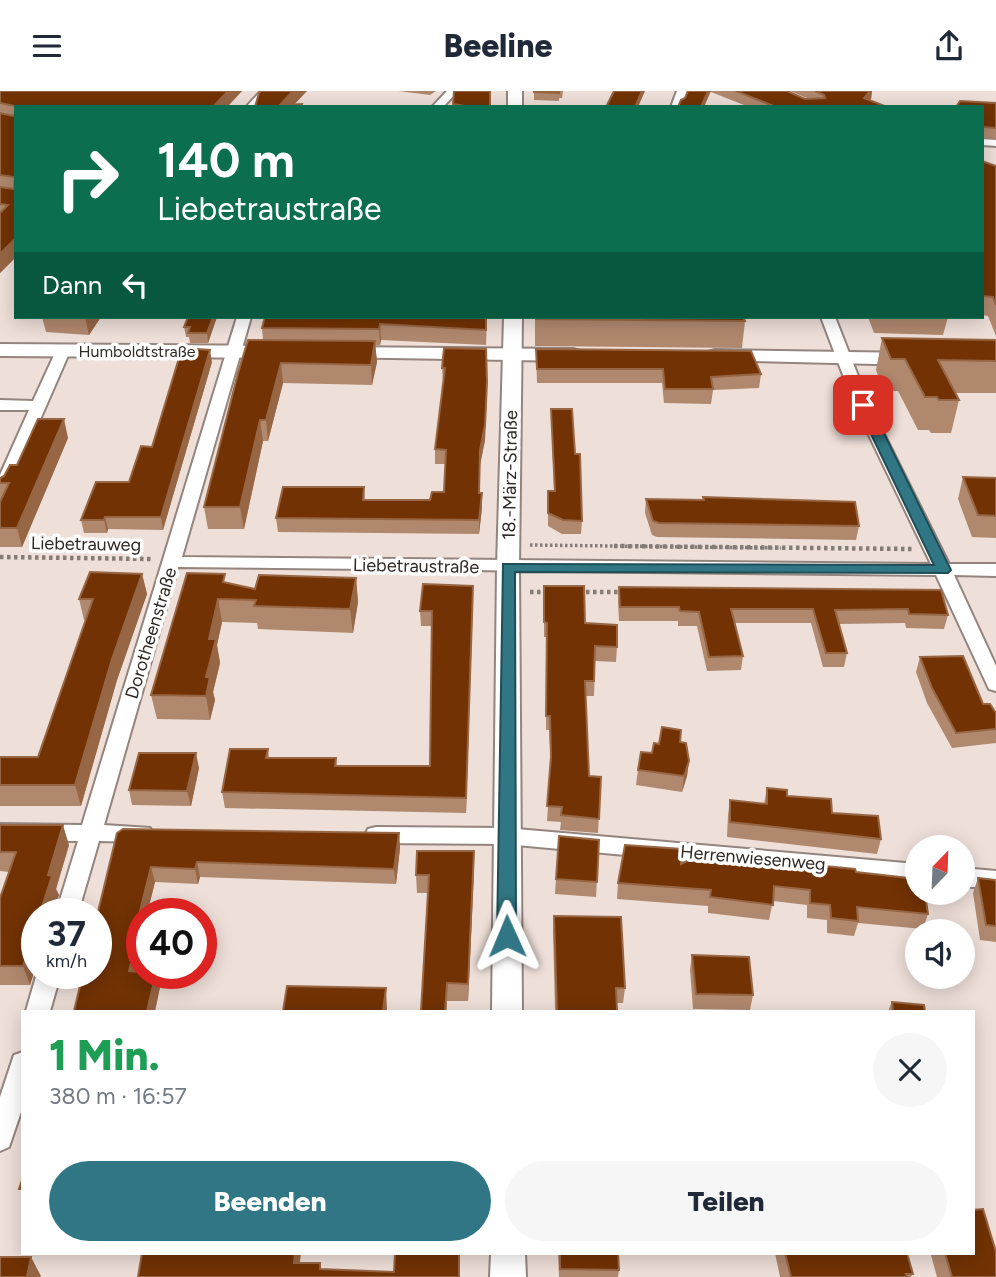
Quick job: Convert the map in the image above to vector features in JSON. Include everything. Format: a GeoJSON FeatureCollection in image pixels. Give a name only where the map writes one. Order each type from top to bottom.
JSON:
{"type":"FeatureCollection","features":[{"type":"Feature","properties":{"kind":"main road","name":"Humboldtstraße"},"geometry":{"type":"LineString","coordinates":[[0,350],[594,355]]}},
{"type":"Feature","properties":{"kind":"main road"},"geometry":{"type":"LineString","coordinates":[[697,356],[942,360]]}},
{"type":"Feature","properties":{"kind":"street"},"geometry":{"type":"LineString","coordinates":[[253,105],[267,91]]}},
{"type":"Feature","properties":{"kind":"street"},"geometry":{"type":"LineString","coordinates":[[439,105],[453,91]]}},
{"type":"Feature","properties":{"kind":"street","name":"Dorotheenstraße"},"geometry":{"type":"LineString","coordinates":[[71,898],[243,319]]}},
{"type":"Feature","properties":{"kind":"street","name":"18.-März-Straße"},"geometry":{"type":"LineString","coordinates":[[508,1010],[506,836],[513,319]]}},
{"type":"Feature","properties":{"kind":"street"},"geometry":{"type":"LineString","coordinates":[[829,319],[840,357],[943,570],[981,658],[996,684]]}},
{"type":"Feature","properties":{"kind":"street","name":"Humboldtstraße"},"geometry":{"type":"LineString","coordinates":[[2,482],[63,351]]}},
{"type":"Feature","properties":{"kind":"street"},"geometry":{"type":"LineString","coordinates":[[0,405],[38,406]]}},
{"type":"Feature","properties":{"kind":"street","name":"Liebetraustraße"},"geometry":{"type":"LineString","coordinates":[[172,562],[508,568],[996,570]]}},
{"type":"Feature","properties":{"kind":"street"},"geometry":{"type":"LineString","coordinates":[[0,832],[160,834]]}},
{"type":"Feature","properties":{"kind":"street","name":"Herrenwiesenweg"},"geometry":{"type":"LineString","coordinates":[[354,835],[506,836],[905,872]]}},
{"type":"Feature","properties":{"kind":"street"},"geometry":{"type":"LineString","coordinates":[[975,878],[996,880]]}},
{"type":"Feature","properties":{"kind":"street"},"geometry":{"type":"LineString","coordinates":[[38,1010],[44,989]]}},
{"type":"Feature","properties":{"kind":"street"},"geometry":{"type":"LineString","coordinates":[[0,1139],[21,1070]]}},
{"type":"Feature","properties":{"kind":"street"},"geometry":{"type":"LineString","coordinates":[[508,1255],[508,1277]]}},
{"type":"Feature","properties":{"kind":"path"},"geometry":{"type":"LineString","coordinates":[[508,568],[933,550]]}},
{"type":"Feature","properties":{"kind":"path","name":"Liebetrauweg"},"geometry":{"type":"LineString","coordinates":[[0,557],[152,559],[172,562]]}},
{"type":"Feature","properties":{"kind":"path"},"geometry":{"type":"LineString","coordinates":[[508,568],[550,592]]}},
{"type":"Feature","properties":{"kind":"path"},"geometry":{"type":"LineString","coordinates":[[578,592],[633,592]]}},
{"type":"Feature","properties":{"kind":"building"},"geometry":{"type":"Polygon","coordinates":[[[0,91],[228,91],[215,105],[14,106],[0,103],[0,91]]]}},
{"type":"Feature","properties":{"kind":"building"},"geometry":{"type":"Polygon","coordinates":[[[293,91],[280,105],[256,105],[259,93],[293,91]]]}},
{"type":"Feature","properties":{"kind":"building"},"geometry":{"type":"Polygon","coordinates":[[[454,91],[490,91],[490,105],[453,104],[454,91]]]}},
{"type":"Feature","properties":{"kind":"building"},"geometry":{"type":"Polygon","coordinates":[[[559,91],[559,93],[534,92],[559,91]]]}},
{"type":"Feature","properties":{"kind":"building"},"geometry":{"type":"Polygon","coordinates":[[[614,91],[642,91],[636,105],[607,105],[614,91]]]}},
{"type":"Feature","properties":{"kind":"building"},"geometry":{"type":"Polygon","coordinates":[[[688,91],[708,91],[702,105],[679,105],[688,91]]]}},
{"type":"Feature","properties":{"kind":"building"},"geometry":{"type":"Polygon","coordinates":[[[736,91],[787,91],[805,99],[825,98],[815,91],[870,91],[864,98],[882,105],[771,105],[736,91]]]}},
{"type":"Feature","properties":{"kind":"building"},"geometry":{"type":"Polygon","coordinates":[[[960,101],[996,103],[996,128],[984,127],[984,105],[957,105],[960,101]]]}},
{"type":"Feature","properties":{"kind":"building"},"geometry":{"type":"Polygon","coordinates":[[[0,113],[13,116],[14,177],[0,175],[0,113]]]}},
{"type":"Feature","properties":{"kind":"building"},"geometry":{"type":"Polygon","coordinates":[[[984,162],[996,166],[996,305],[993,297],[984,296],[984,162]]]}},
{"type":"Feature","properties":{"kind":"building"},"geometry":{"type":"Polygon","coordinates":[[[0,187],[14,189],[14,240],[0,254],[0,213],[8,205],[0,204],[0,187]]]}},
{"type":"Feature","properties":{"kind":"building"},"geometry":{"type":"Polygon","coordinates":[[[187,319],[212,319],[207,333],[188,333],[190,327],[184,327],[187,319]]]}},
{"type":"Feature","properties":{"kind":"building"},"geometry":{"type":"Polygon","coordinates":[[[264,319],[486,319],[486,330],[380,324],[379,329],[262,328],[264,319]]]}},
{"type":"Feature","properties":{"kind":"building"},"geometry":{"type":"Polygon","coordinates":[[[536,319],[744,319],[745,321],[536,319]]]}},
{"type":"Feature","properties":{"kind":"building"},"geometry":{"type":"Polygon","coordinates":[[[882,338],[996,340],[996,361],[938,360],[959,400],[939,400],[937,397],[925,397],[905,359],[891,359],[882,338]]]}},
{"type":"Feature","properties":{"kind":"building"},"geometry":{"type":"Polygon","coordinates":[[[248,340],[375,341],[371,365],[281,363],[266,420],[260,420],[240,507],[204,507],[238,373],[248,340]]]}},
{"type":"Feature","properties":{"kind":"building"},"geometry":{"type":"Polygon","coordinates":[[[182,348],[210,350],[161,517],[81,520],[96,482],[129,482],[141,446],[152,447],[182,348]]]}},
{"type":"Feature","properties":{"kind":"building"},"geometry":{"type":"Polygon","coordinates":[[[444,348],[486,349],[487,382],[485,425],[480,450],[479,493],[482,493],[479,520],[276,518],[283,487],[364,487],[363,500],[430,500],[432,492],[444,492],[446,450],[435,449],[445,368],[442,368],[444,348]]]}},
{"type":"Feature","properties":{"kind":"building"},"geometry":{"type":"Polygon","coordinates":[[[536,349],[751,351],[761,374],[711,377],[713,389],[665,389],[663,369],[537,369],[536,349]]]}},
{"type":"Feature","properties":{"kind":"building"},"geometry":{"type":"Polygon","coordinates":[[[551,409],[572,409],[575,454],[580,454],[582,521],[563,520],[548,513],[548,491],[555,491],[551,409]]]}},
{"type":"Feature","properties":{"kind":"building"},"geometry":{"type":"Polygon","coordinates":[[[38,419],[64,419],[17,528],[0,528],[0,502],[9,483],[0,483],[0,478],[10,465],[17,465],[38,419]]]}},
{"type":"Feature","properties":{"kind":"building"},"geometry":{"type":"Polygon","coordinates":[[[963,477],[996,478],[996,516],[978,515],[963,477]]]}},
{"type":"Feature","properties":{"kind":"building"},"geometry":{"type":"Polygon","coordinates":[[[703,497],[855,502],[859,526],[659,523],[653,521],[646,499],[704,500],[703,497]]]}},
{"type":"Feature","properties":{"kind":"building"},"geometry":{"type":"Polygon","coordinates":[[[90,572],[142,574],[112,659],[75,785],[0,785],[0,757],[38,757],[93,599],[79,599],[90,572]]]}},
{"type":"Feature","properties":{"kind":"building"},"geometry":{"type":"Polygon","coordinates":[[[187,573],[225,574],[223,582],[255,589],[259,575],[356,578],[350,609],[254,606],[256,600],[218,599],[209,639],[216,639],[206,677],[210,677],[206,696],[151,695],[187,573]]]}},
{"type":"Feature","properties":{"kind":"building"},"geometry":{"type":"Polygon","coordinates":[[[423,584],[473,586],[466,798],[222,792],[230,749],[268,749],[266,758],[336,758],[335,766],[430,766],[432,611],[420,611],[423,584]]]}},
{"type":"Feature","properties":{"kind":"building"},"geometry":{"type":"Polygon","coordinates":[[[544,586],[584,586],[585,623],[617,625],[617,647],[595,646],[594,681],[585,681],[589,776],[601,777],[599,819],[561,815],[562,807],[547,806],[551,757],[550,716],[546,716],[547,623],[544,622],[544,586]]]}},
{"type":"Feature","properties":{"kind":"building"},"geometry":{"type":"Polygon","coordinates":[[[619,587],[941,590],[948,615],[909,614],[908,609],[835,610],[847,653],[826,653],[813,609],[731,609],[743,656],[709,657],[699,612],[680,611],[679,607],[620,607],[619,587]]]}},
{"type":"Feature","properties":{"kind":"building"},"geometry":{"type":"Polygon","coordinates":[[[963,656],[983,704],[990,704],[996,713],[996,729],[956,733],[932,688],[920,657],[963,656]]]}},
{"type":"Feature","properties":{"kind":"building"},"geometry":{"type":"Polygon","coordinates":[[[662,727],[681,730],[680,742],[686,743],[689,761],[684,776],[638,770],[641,752],[652,753],[654,743],[659,744],[662,727]]]}},
{"type":"Feature","properties":{"kind":"building"},"geometry":{"type":"Polygon","coordinates":[[[139,753],[196,753],[187,791],[129,790],[139,753]]]}},
{"type":"Feature","properties":{"kind":"building"},"geometry":{"type":"Polygon","coordinates":[[[767,788],[787,790],[787,796],[831,799],[832,813],[878,816],[881,839],[730,822],[730,800],[767,804],[767,788]]]}},
{"type":"Feature","properties":{"kind":"building"},"geometry":{"type":"Polygon","coordinates":[[[0,825],[63,825],[48,875],[52,876],[45,898],[21,898],[21,966],[0,966],[0,898],[16,852],[0,852],[0,825]]]}},
{"type":"Feature","properties":{"kind":"building"},"geometry":{"type":"Polygon","coordinates":[[[123,829],[399,833],[394,869],[197,862],[195,869],[151,867],[143,898],[126,898],[126,989],[152,989],[147,1010],[74,1010],[79,989],[112,989],[112,898],[101,898],[117,833],[123,829]]]}},
{"type":"Feature","properties":{"kind":"building"},"geometry":{"type":"Polygon","coordinates":[[[559,836],[599,840],[597,882],[556,879],[559,836]]]}},
{"type":"Feature","properties":{"kind":"building"},"geometry":{"type":"Polygon","coordinates":[[[625,845],[682,849],[681,864],[708,851],[722,856],[855,869],[856,872],[905,878],[905,905],[927,905],[928,914],[857,907],[858,921],[831,918],[830,905],[810,903],[810,890],[774,886],[773,905],[710,897],[711,890],[618,883],[625,845]]]}},
{"type":"Feature","properties":{"kind":"building"},"geometry":{"type":"Polygon","coordinates":[[[417,851],[474,851],[468,984],[447,983],[445,1010],[421,1010],[429,875],[416,875],[417,851]]]}},
{"type":"Feature","properties":{"kind":"building"},"geometry":{"type":"Polygon","coordinates":[[[978,878],[996,880],[996,926],[986,925],[978,878]]]}},
{"type":"Feature","properties":{"kind":"building"},"geometry":{"type":"Polygon","coordinates":[[[554,916],[621,917],[625,988],[616,988],[617,1010],[557,1010],[554,916]]]}},
{"type":"Feature","properties":{"kind":"building"},"geometry":{"type":"Polygon","coordinates":[[[692,955],[749,957],[753,995],[696,994],[692,955]]]}},
{"type":"Feature","properties":{"kind":"building"},"geometry":{"type":"Polygon","coordinates":[[[287,986],[386,988],[383,1010],[283,1010],[287,986]]]}},
{"type":"Feature","properties":{"kind":"building"},"geometry":{"type":"Polygon","coordinates":[[[892,1002],[924,1005],[925,1010],[893,1010],[892,1002]]]}},
{"type":"Feature","properties":{"kind":"building"},"geometry":{"type":"Polygon","coordinates":[[[983,1209],[996,1252],[996,1277],[952,1277],[946,1255],[975,1255],[975,1210],[983,1209]]]}},
{"type":"Feature","properties":{"kind":"building"},"geometry":{"type":"Polygon","coordinates":[[[142,1255],[295,1255],[294,1263],[320,1263],[320,1269],[394,1272],[395,1255],[459,1255],[459,1277],[138,1277],[142,1255]]]}},
{"type":"Feature","properties":{"kind":"building"},"geometry":{"type":"Polygon","coordinates":[[[560,1255],[618,1255],[619,1270],[560,1269],[560,1255]]]}},
{"type":"Feature","properties":{"kind":"building"},"geometry":{"type":"Polygon","coordinates":[[[786,1255],[908,1255],[913,1274],[906,1274],[907,1277],[791,1277],[786,1255]]]}},
{"type":"Feature","properties":{"kind":"building"},"geometry":{"type":"Polygon","coordinates":[[[0,1257],[31,1257],[27,1277],[0,1277],[0,1257]]]}},
{"type":"Feature","properties":{"kind":"route"},"geometry":{"type":"LineString","coordinates":[[507,936],[508,567],[943,570],[863,405]]}}]}
